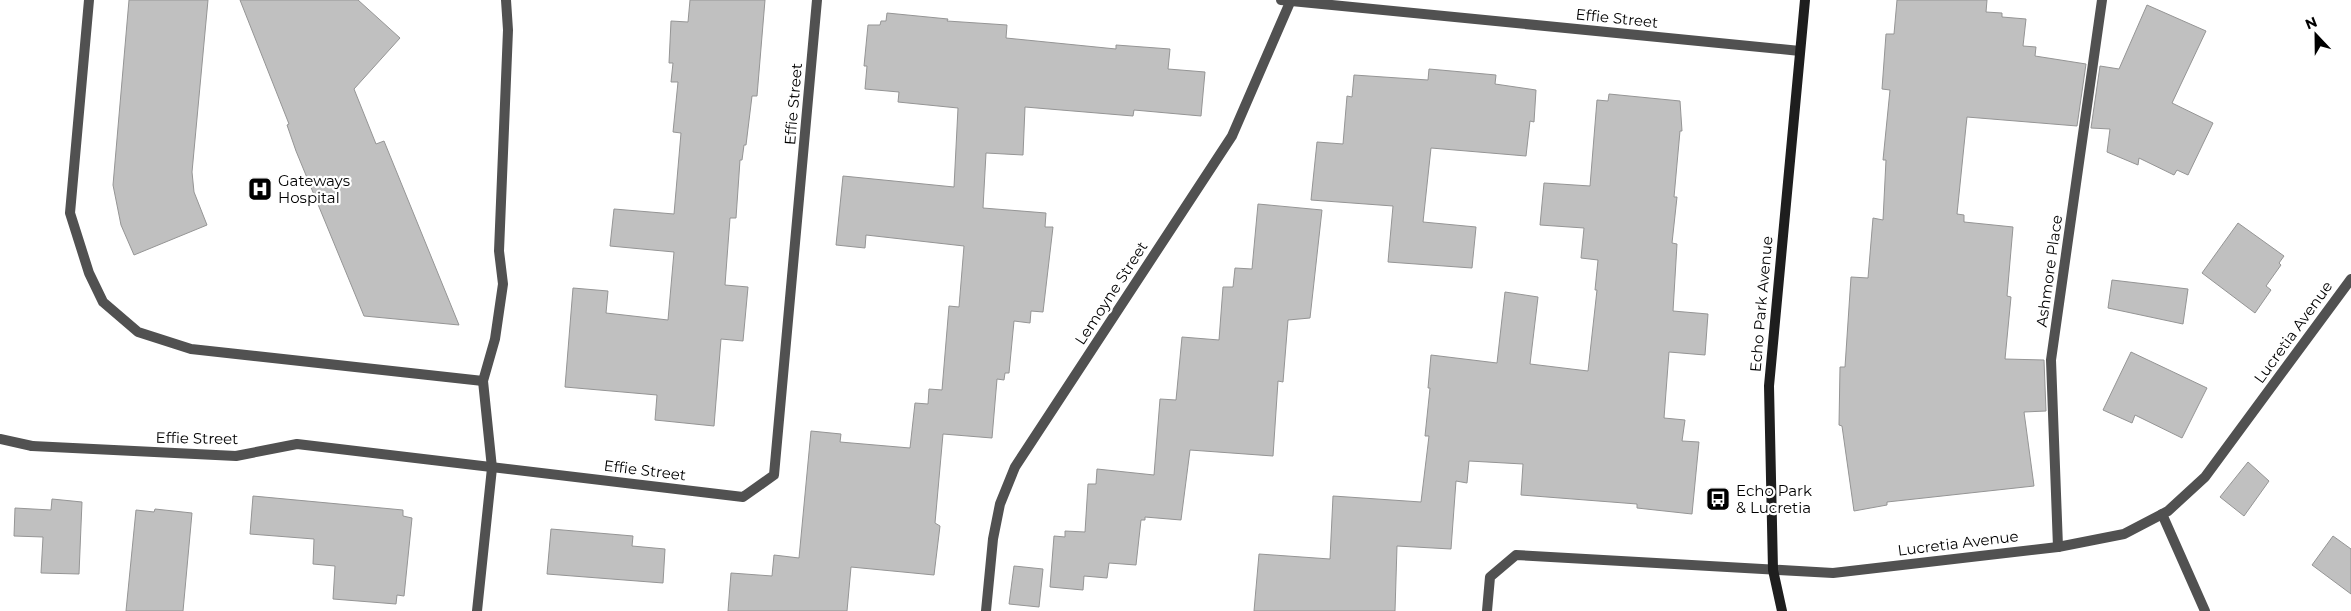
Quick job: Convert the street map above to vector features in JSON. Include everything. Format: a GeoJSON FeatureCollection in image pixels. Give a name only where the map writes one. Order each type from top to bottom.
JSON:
{"type":"FeatureCollection","features":[{"type":"Feature","properties":{"kind":"street"},"geometry":{"type":"LineString","coordinates":[[89,0],[70,213],[89,273],[103,302],[138,332],[191,349],[483,381]]}},
{"type":"Feature","properties":{"kind":"street"},"geometry":{"type":"LineString","coordinates":[[477,611],[492,468],[483,381],[495,339],[504,284],[499,251],[508,30],[506,0]]}},
{"type":"Feature","properties":{"kind":"street","name":"Effie Street"},"geometry":{"type":"LineString","coordinates":[[0,439],[32,446],[236,456],[297,444],[743,497],[774,475],[817,0]]}},
{"type":"Feature","properties":{"kind":"street","name":"Effie Street"},"geometry":{"type":"LineString","coordinates":[[1288,0],[1800,51]]}},
{"type":"Feature","properties":{"kind":"street","name":"Lemoyne Street"},"geometry":{"type":"LineString","coordinates":[[986,611],[993,539],[1000,504],[1015,467],[1232,136],[1288,0]]}},
{"type":"Feature","properties":{"kind":"street","name":"Echo Park Avenue"},"geometry":{"type":"LineString","coordinates":[[1782,611],[1773,570],[1769,386],[1805,0]]}},
{"type":"Feature","properties":{"kind":"street","name":"Ashmore Place"},"geometry":{"type":"LineString","coordinates":[[2058,547],[2051,360],[2102,0]]}},
{"type":"Feature","properties":{"kind":"street","name":"Lucretia Avenue"},"geometry":{"type":"LineString","coordinates":[[1487,611],[1490,577],[1516,556],[1833,573],[2058,547],[2124,534],[2162,514],[2205,477],[2351,279]]}},
{"type":"Feature","properties":{"kind":"street"},"geometry":{"type":"LineString","coordinates":[[2162,514],[2206,611]]}},
{"type":"Feature","properties":{"kind":"building"},"geometry":{"type":"Polygon","coordinates":[[[129,0],[208,0],[192,172],[194,192],[207,225],[134,255],[121,225],[113,185],[129,0]]]}},
{"type":"Feature","properties":{"kind":"building"},"geometry":{"type":"Polygon","coordinates":[[[240,0],[358,0],[400,38],[354,89],[376,144],[384,141],[459,325],[364,316],[296,151],[287,125],[289,124],[240,0]]]}},
{"type":"Feature","properties":{"kind":"building"},"geometry":{"type":"Polygon","coordinates":[[[690,0],[765,0],[757,96],[752,96],[746,145],[744,145],[742,160],[740,160],[736,218],[730,218],[725,285],[748,287],[743,341],[721,339],[714,426],[655,420],[657,395],[565,387],[573,288],[608,291],[606,313],[668,320],[674,252],[610,246],[614,209],[674,214],[681,133],[673,132],[678,82],[671,82],[673,63],[669,63],[671,21],[688,22],[690,0]]]}},
{"type":"Feature","properties":{"kind":"building"},"geometry":{"type":"Polygon","coordinates":[[[1897,0],[1987,0],[1986,12],[2002,13],[2002,17],[2026,19],[2023,46],[2036,47],[2035,56],[2086,64],[2077,126],[1967,117],[1957,214],[1964,215],[1964,222],[2013,227],[2007,296],[2011,297],[2005,359],[2044,360],[2046,411],[2024,412],[2034,486],[1887,502],[1887,505],[1854,511],[1842,426],[1839,425],[1840,367],[1845,367],[1851,277],[1868,278],[1873,218],[1883,220],[1886,160],[1883,160],[1890,90],[1882,89],[1886,34],[1894,34],[1897,0]]]}},
{"type":"Feature","properties":{"kind":"building"},"geometry":{"type":"Polygon","coordinates":[[[2147,5],[2206,31],[2172,103],[2213,123],[2188,175],[2177,170],[2174,175],[2139,158],[2138,165],[2107,152],[2110,129],[2091,128],[2100,66],[2119,69],[2147,5]]]}},
{"type":"Feature","properties":{"kind":"building"},"geometry":{"type":"Polygon","coordinates":[[[887,13],[948,19],[947,21],[1007,25],[1006,38],[1116,49],[1116,45],[1170,49],[1168,69],[1205,72],[1201,116],[1134,110],[1133,116],[1025,107],[1023,155],[986,153],[983,208],[1046,213],[1045,227],[1053,227],[1043,312],[1031,311],[1030,323],[1014,321],[1009,373],[1005,373],[1004,380],[997,379],[992,438],[943,434],[935,523],[940,526],[934,575],[851,567],[847,611],[728,611],[731,573],[772,576],[774,555],[799,558],[811,431],[841,434],[840,442],[910,448],[915,403],[928,404],[929,389],[942,390],[949,306],[959,307],[964,246],[866,235],[865,248],[836,245],[843,176],[954,187],[958,108],[898,102],[899,92],[865,89],[867,66],[864,66],[868,25],[880,25],[881,21],[886,21],[887,13]]]}},
{"type":"Feature","properties":{"kind":"building"},"geometry":{"type":"Polygon","coordinates":[[[1429,69],[1496,75],[1495,84],[1536,90],[1534,122],[1530,121],[1526,156],[1431,148],[1423,222],[1476,227],[1472,268],[1388,262],[1393,206],[1311,200],[1317,142],[1343,144],[1347,96],[1352,97],[1354,75],[1428,80],[1429,69]]]}},
{"type":"Feature","properties":{"kind":"building"},"geometry":{"type":"Polygon","coordinates":[[[1609,94],[1680,101],[1682,131],[1680,131],[1674,197],[1677,197],[1672,243],[1677,244],[1673,311],[1708,314],[1705,355],[1669,352],[1664,418],[1685,420],[1682,441],[1699,442],[1692,514],[1637,508],[1637,504],[1521,495],[1523,464],[1469,461],[1467,483],[1456,481],[1451,549],[1397,546],[1395,611],[1254,611],[1259,554],[1330,559],[1333,496],[1421,502],[1429,436],[1425,436],[1431,355],[1497,363],[1505,292],[1538,297],[1530,364],[1588,371],[1597,290],[1595,290],[1598,260],[1581,258],[1584,228],[1540,225],[1544,183],[1590,186],[1597,100],[1608,101],[1609,94]]]}},
{"type":"Feature","properties":{"kind":"building"},"geometry":{"type":"Polygon","coordinates":[[[1258,204],[1322,210],[1310,318],[1288,320],[1283,382],[1278,381],[1273,456],[1190,450],[1181,520],[1145,517],[1145,520],[1141,520],[1136,565],[1109,563],[1107,578],[1084,576],[1083,590],[1050,587],[1054,536],[1065,537],[1065,531],[1085,532],[1088,484],[1096,484],[1097,469],[1154,475],[1160,399],[1176,400],[1182,337],[1219,340],[1223,287],[1233,287],[1235,268],[1252,269],[1258,204]]]}},
{"type":"Feature","properties":{"kind":"building"},"geometry":{"type":"Polygon","coordinates":[[[2238,223],[2284,256],[2279,263],[2281,265],[2266,286],[2271,290],[2255,313],[2202,273],[2238,223]]]}},
{"type":"Feature","properties":{"kind":"building"},"geometry":{"type":"Polygon","coordinates":[[[2112,280],[2188,289],[2183,324],[2108,308],[2112,280]]]}},
{"type":"Feature","properties":{"kind":"building"},"geometry":{"type":"Polygon","coordinates":[[[2131,352],[2207,388],[2182,438],[2135,415],[2132,423],[2103,410],[2131,352]]]}},
{"type":"Feature","properties":{"kind":"building"},"geometry":{"type":"Polygon","coordinates":[[[2248,462],[2269,481],[2244,516],[2220,497],[2248,462]]]}},
{"type":"Feature","properties":{"kind":"building"},"geometry":{"type":"Polygon","coordinates":[[[253,496],[403,510],[403,516],[412,518],[404,596],[397,595],[396,604],[333,599],[335,566],[313,564],[314,539],[250,534],[253,496]]]}},
{"type":"Feature","properties":{"kind":"building"},"geometry":{"type":"Polygon","coordinates":[[[52,499],[82,502],[79,574],[41,573],[43,537],[14,536],[15,508],[51,510],[52,499]]]}},
{"type":"Feature","properties":{"kind":"building"},"geometry":{"type":"Polygon","coordinates":[[[155,509],[192,513],[183,611],[126,611],[136,510],[154,512],[155,509]]]}},
{"type":"Feature","properties":{"kind":"building"},"geometry":{"type":"Polygon","coordinates":[[[551,529],[633,536],[632,546],[665,549],[663,583],[547,574],[551,529]]]}},
{"type":"Feature","properties":{"kind":"building"},"geometry":{"type":"Polygon","coordinates":[[[2333,536],[2351,549],[2351,594],[2312,565],[2333,536]]]}},
{"type":"Feature","properties":{"kind":"building"},"geometry":{"type":"Polygon","coordinates":[[[1014,566],[1043,569],[1039,607],[1009,604],[1014,566]]]}},
{"type":"Feature","properties":{"kind":"place","name":"Gateways Hospital"},"geometry":{"type":"Point","coordinates":[260,189]}},
{"type":"Feature","properties":{"kind":"place","name":"Echo Park & Lucretia"},"geometry":{"type":"Point","coordinates":[1718,499]}}]}
